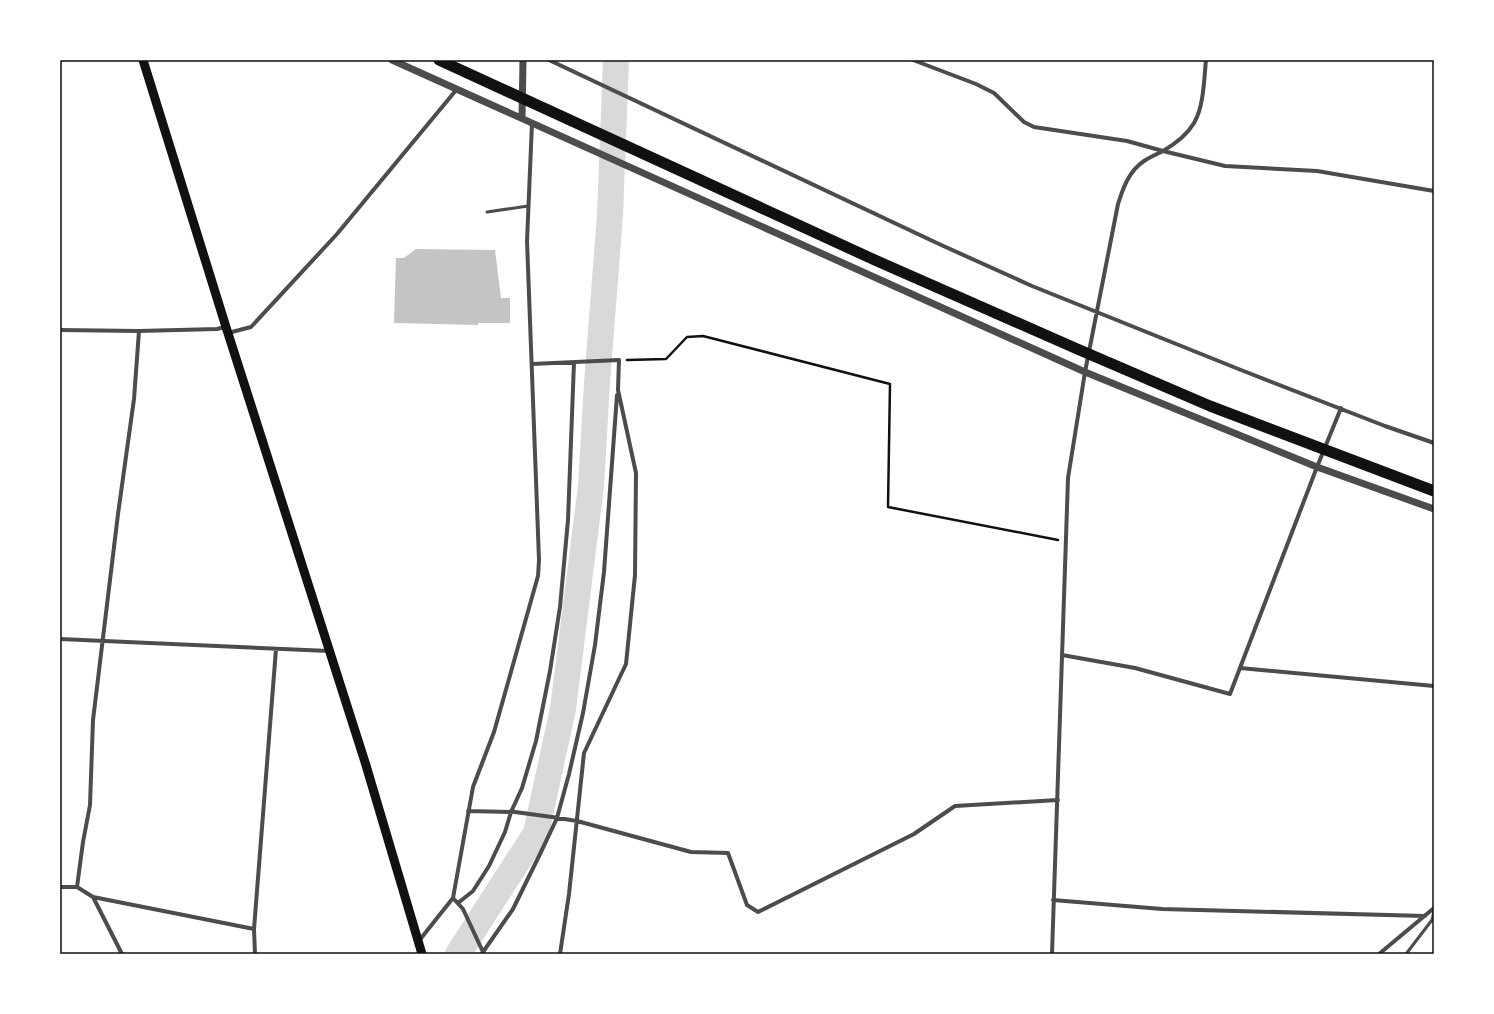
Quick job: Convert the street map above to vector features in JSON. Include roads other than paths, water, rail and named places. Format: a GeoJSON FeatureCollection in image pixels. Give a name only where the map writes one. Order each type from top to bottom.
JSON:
{"type":"FeatureCollection","features":[{"type":"Feature","properties":{"kind":"highway"},"geometry":{"type":"LineString","coordinates":[[439,60],[877,261],[1075,348],[1210,406],[1434,491]]}},
{"type":"Feature","properties":{"kind":"main road"},"geometry":{"type":"LineString","coordinates":[[143,60],[227,330],[365,762],[422,954]]}},
{"type":"Feature","properties":{"kind":"street"},"geometry":{"type":"LineString","coordinates":[[392,60],[1085,372],[1317,467],[1434,509]]}},
{"type":"Feature","properties":{"kind":"street"},"geometry":{"type":"LineString","coordinates":[[522,118],[524,60]]}},
{"type":"Feature","properties":{"kind":"street"},"geometry":{"type":"LineString","coordinates":[[549,60],[939,244],[1032,286],[1096,313],[1434,443]]}},
{"type":"Feature","properties":{"kind":"street"},"geometry":{"type":"LineString","coordinates":[[913,60],[976,84],[994,93],[1024,122],[1034,128],[1127,141],[1226,166],[1317,171],[1434,191]]}},
{"type":"Feature","properties":{"kind":"street"},"geometry":{"type":"LineString","coordinates":[[1052,954],[1068,478],[1085,372],[1118,204],[1124,184],[1134,170],[1144,160],[1176,143],[1188,132],[1195,122],[1202,100],[1206,60]]}},
{"type":"Feature","properties":{"kind":"street"},"geometry":{"type":"LineString","coordinates":[[60,330],[227,330],[251,327],[337,234],[458,89]]}},
{"type":"Feature","properties":{"kind":"street"},"geometry":{"type":"LineString","coordinates":[[418,942],[453,898],[473,787],[494,732],[538,576],[539,560],[527,241],[532,122]]}},
{"type":"Feature","properties":{"kind":"street"},"geometry":{"type":"LineString","coordinates":[[77,887],[90,805],[93,720],[104,641],[118,514],[134,399],[139,331]]}},
{"type":"Feature","properties":{"kind":"street"},"geometry":{"type":"LineString","coordinates":[[482,953],[513,909],[541,852],[569,774],[583,713],[595,645],[604,572],[618,390],[617,360],[532,364]]}},
{"type":"Feature","properties":{"kind":"street"},"geometry":{"type":"LineString","coordinates":[[458,903],[473,891],[489,866],[513,812],[536,741],[550,671],[560,607],[568,520],[574,362]]}},
{"type":"Feature","properties":{"kind":"street"},"geometry":{"type":"LineString","coordinates":[[560,954],[569,894],[584,753],[626,664],[635,575],[636,473],[618,390]]}},
{"type":"Feature","properties":{"kind":"street"},"geometry":{"type":"LineString","coordinates":[[1062,655],[1135,668],[1230,694],[1341,408]]}},
{"type":"Feature","properties":{"kind":"street"},"geometry":{"type":"LineString","coordinates":[[60,639],[330,651]]}},
{"type":"Feature","properties":{"kind":"street"},"geometry":{"type":"LineString","coordinates":[[255,954],[254,929],[276,649]]}},
{"type":"Feature","properties":{"kind":"street"},"geometry":{"type":"LineString","coordinates":[[1240,668],[1434,686]]}},
{"type":"Feature","properties":{"kind":"street"},"geometry":{"type":"LineString","coordinates":[[468,811],[513,812],[554,817],[577,821],[691,852],[728,853],[747,905],[758,912],[914,834],[955,806],[1058,800]]}},
{"type":"Feature","properties":{"kind":"street"},"geometry":{"type":"LineString","coordinates":[[60,887],[77,887],[93,897],[254,929]]}},
{"type":"Feature","properties":{"kind":"street"},"geometry":{"type":"LineString","coordinates":[[93,897],[122,954]]}},
{"type":"Feature","properties":{"kind":"street"},"geometry":{"type":"LineString","coordinates":[[453,898],[463,909],[482,953]]}},
{"type":"Feature","properties":{"kind":"street"},"geometry":{"type":"LineString","coordinates":[[1053,900],[1162,909],[1424,916]]}},
{"type":"Feature","properties":{"kind":"street"},"geometry":{"type":"LineString","coordinates":[[1379,954],[1434,909]]}},
{"type":"Feature","properties":{"kind":"lane"},"geometry":{"type":"LineString","coordinates":[[487,212],[528,206]]}},
{"type":"Feature","properties":{"kind":"lane"},"geometry":{"type":"LineString","coordinates":[[1406,954],[1432,920],[1434,909]]}},
{"type":"Feature","properties":{"kind":"waterway"},"geometry":{"type":"LineString","coordinates":[[458,954],[536,833],[563,709],[591,486],[597,383],[610,215],[616,60]]}}]}
